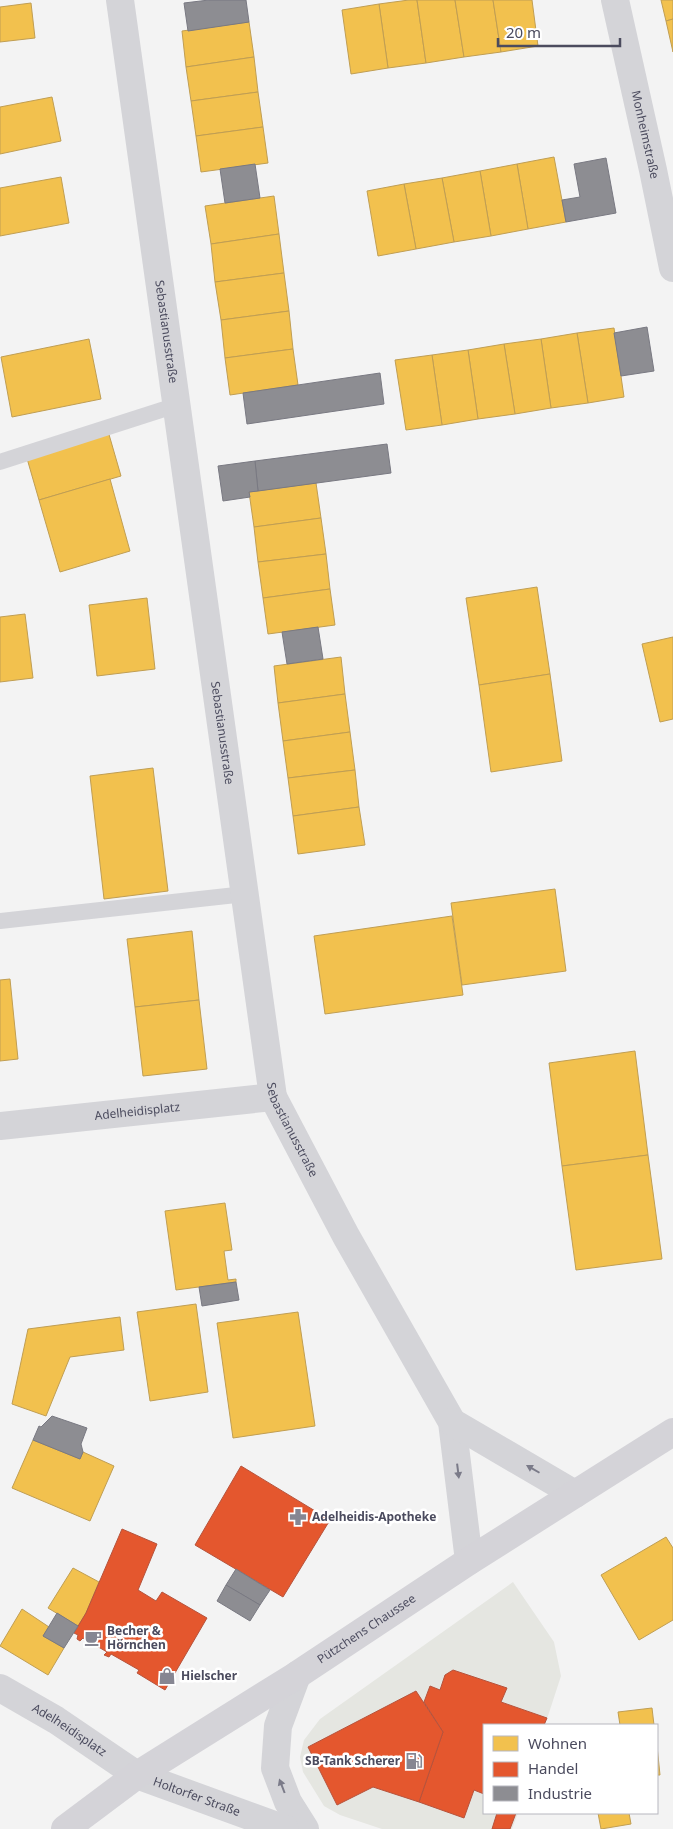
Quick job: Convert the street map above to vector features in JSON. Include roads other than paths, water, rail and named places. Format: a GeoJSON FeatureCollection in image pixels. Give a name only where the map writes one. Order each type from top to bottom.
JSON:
{"type":"FeatureCollection","features":[{"type":"Feature","properties":{"kind":"street","name":"Sebastianusstraße"},"geometry":{"type":"LineString","coordinates":[[120,0],[273,1097],[346,1236],[452,1422],[469,1560]]}},
{"type":"Feature","properties":{"kind":"street","name":"Monheimstraße"},"geometry":{"type":"LineString","coordinates":[[616,0],[654,170],[673,268]]}},
{"type":"Feature","properties":{"kind":"street","name":"Adelheidisplatz"},"geometry":{"type":"LineString","coordinates":[[0,1126],[273,1097]]}},
{"type":"Feature","properties":{"kind":"street","name":"Sebastianusstraße"},"geometry":{"type":"LineString","coordinates":[[452,1422],[575,1494]]}},
{"type":"Feature","properties":{"kind":"street","name":"Pützchens Chaussee"},"geometry":{"type":"LineString","coordinates":[[65,1829],[137,1775],[297,1675],[469,1560],[673,1432]]}},
{"type":"Feature","properties":{"kind":"street"},"geometry":{"type":"LineString","coordinates":[[297,1675],[278,1726],[275,1768],[288,1802],[305,1829]]}},
{"type":"Feature","properties":{"kind":"street","name":"Adelheidisplatz"},"geometry":{"type":"LineString","coordinates":[[0,1688],[56,1720],[137,1775]]}},
{"type":"Feature","properties":{"kind":"street","name":"Holtorfer Straße"},"geometry":{"type":"LineString","coordinates":[[137,1775],[276,1827]]}},
{"type":"Feature","properties":{"kind":"lane"},"geometry":{"type":"LineString","coordinates":[[0,462],[177,405]]}},
{"type":"Feature","properties":{"kind":"lane"},"geometry":{"type":"LineString","coordinates":[[0,921],[245,894]]}},
{"type":"Feature","properties":{"kind":"place","name":"Adelheidis-Apotheke"},"geometry":{"type":"Point","coordinates":[298,1517]}},
{"type":"Feature","properties":{"kind":"place","name":"Becher & Hörnchen"},"geometry":{"type":"Point","coordinates":[93,1638]}},
{"type":"Feature","properties":{"kind":"place","name":"Hielscher"},"geometry":{"type":"Point","coordinates":[167,1676]}},
{"type":"Feature","properties":{"kind":"place","name":"SB-Tank Scherer"},"geometry":{"type":"Point","coordinates":[414,1761]}}]}
